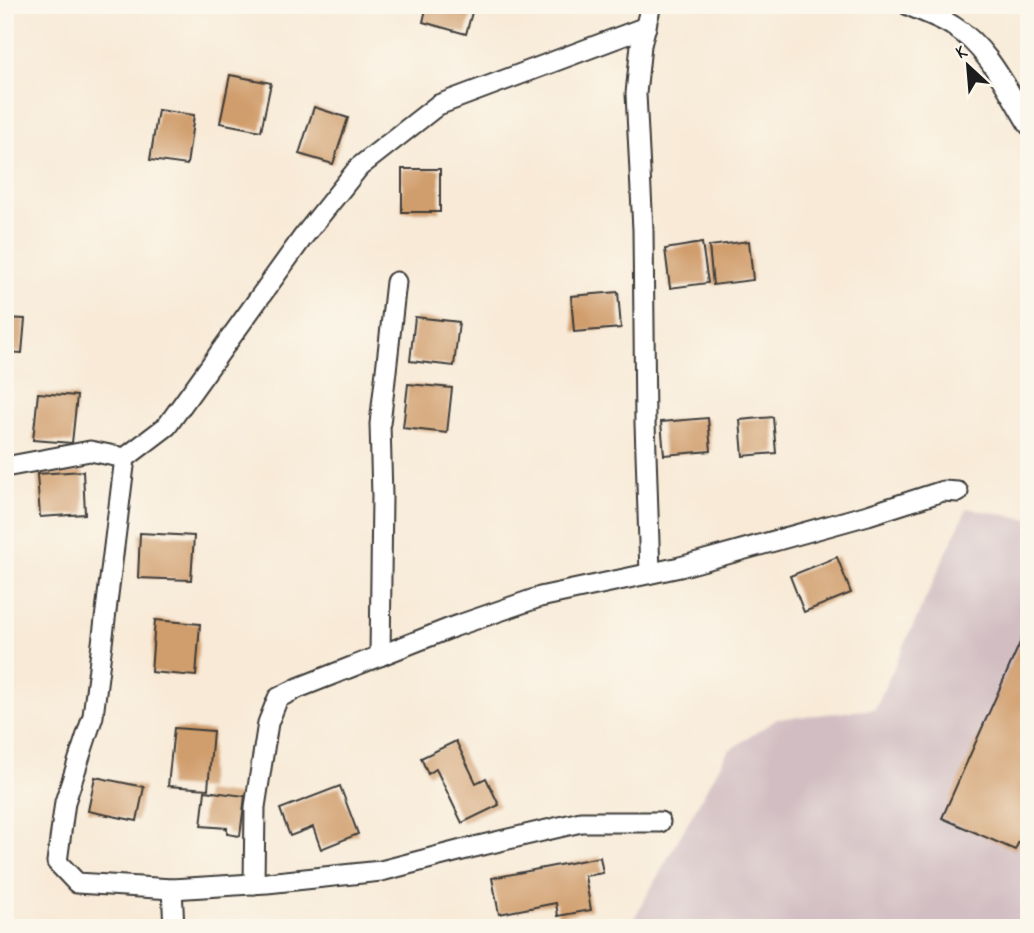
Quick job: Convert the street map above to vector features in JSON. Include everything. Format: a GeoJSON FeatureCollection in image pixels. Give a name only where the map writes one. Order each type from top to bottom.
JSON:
{"type":"FeatureCollection","features":[{"type":"Feature","properties":{"kind":"street"},"geometry":{"type":"LineString","coordinates":[[650,573],[643,230],[636,94],[641,45],[651,5]]}},
{"type":"Feature","properties":{"kind":"street"},"geometry":{"type":"LineString","coordinates":[[908,5],[953,26],[977,45],[1029,125]]}},
{"type":"Feature","properties":{"kind":"street"},"geometry":{"type":"LineString","coordinates":[[646,27],[438,105],[359,167],[303,237],[167,426],[125,458],[93,716],[65,802],[57,862],[77,883],[172,889],[254,884],[380,872],[581,822],[660,822]]}},
{"type":"Feature","properties":{"kind":"street"},"geometry":{"type":"LineString","coordinates":[[380,656],[380,424],[396,282]]}},
{"type":"Feature","properties":{"kind":"street"},"geometry":{"type":"LineString","coordinates":[[5,467],[90,451],[125,458]]}},
{"type":"Feature","properties":{"kind":"street"},"geometry":{"type":"LineString","coordinates":[[254,884],[255,807],[268,723],[278,698],[453,627],[540,597],[680,567],[868,515],[943,491],[958,492]]}},
{"type":"Feature","properties":{"kind":"street"},"geometry":{"type":"LineString","coordinates":[[172,889],[174,928]]}},
{"type":"Feature","properties":{"kind":"shaded area"},"geometry":{"type":"Polygon","coordinates":[[[967,508],[1029,519],[1029,928],[634,928],[632,922],[728,751],[777,719],[875,709],[967,508]]]}},
{"type":"Feature","properties":{"kind":"building"},"geometry":{"type":"Polygon","coordinates":[[[427,5],[474,5],[466,34],[423,22],[427,5]]]}},
{"type":"Feature","properties":{"kind":"building"},"geometry":{"type":"Polygon","coordinates":[[[230,75],[271,83],[261,131],[220,123],[230,75]]]}},
{"type":"Feature","properties":{"kind":"building"},"geometry":{"type":"Polygon","coordinates":[[[314,107],[348,118],[333,164],[299,154],[314,107]]]}},
{"type":"Feature","properties":{"kind":"building"},"geometry":{"type":"Polygon","coordinates":[[[158,110],[194,115],[187,165],[150,160],[158,110]]]}},
{"type":"Feature","properties":{"kind":"building"},"geometry":{"type":"Polygon","coordinates":[[[402,169],[440,169],[440,212],[402,212],[402,169]]]}},
{"type":"Feature","properties":{"kind":"building"},"geometry":{"type":"Polygon","coordinates":[[[749,241],[753,280],[713,285],[709,246],[749,241]]]}},
{"type":"Feature","properties":{"kind":"building"},"geometry":{"type":"Polygon","coordinates":[[[702,243],[708,283],[670,288],[665,249],[702,243]]]}},
{"type":"Feature","properties":{"kind":"building"},"geometry":{"type":"Polygon","coordinates":[[[618,292],[621,328],[574,332],[571,296],[618,292]]]}},
{"type":"Feature","properties":{"kind":"building"},"geometry":{"type":"Polygon","coordinates":[[[415,317],[459,322],[454,366],[410,361],[415,317]]]}},
{"type":"Feature","properties":{"kind":"building"},"geometry":{"type":"Polygon","coordinates":[[[5,318],[25,319],[22,353],[5,352],[5,318]]]}},
{"type":"Feature","properties":{"kind":"building"},"geometry":{"type":"Polygon","coordinates":[[[408,384],[452,388],[447,433],[403,428],[408,384]]]}},
{"type":"Feature","properties":{"kind":"building"},"geometry":{"type":"Polygon","coordinates":[[[38,393],[77,396],[72,443],[33,440],[38,393]]]}},
{"type":"Feature","properties":{"kind":"building"},"geometry":{"type":"Polygon","coordinates":[[[773,417],[776,453],[743,456],[740,420],[773,417]]]}},
{"type":"Feature","properties":{"kind":"building"},"geometry":{"type":"Polygon","coordinates":[[[708,418],[711,451],[664,455],[661,422],[708,418]]]}},
{"type":"Feature","properties":{"kind":"building"},"geometry":{"type":"Polygon","coordinates":[[[83,471],[85,514],[40,517],[37,474],[83,471]]]}},
{"type":"Feature","properties":{"kind":"building"},"geometry":{"type":"Polygon","coordinates":[[[140,533],[194,536],[191,580],[138,578],[140,533]]]}},
{"type":"Feature","properties":{"kind":"building"},"geometry":{"type":"Polygon","coordinates":[[[837,557],[851,593],[804,612],[790,576],[837,557]]]}},
{"type":"Feature","properties":{"kind":"building"},"geometry":{"type":"Polygon","coordinates":[[[155,620],[200,624],[196,676],[151,672],[155,620]]]}},
{"type":"Feature","properties":{"kind":"building"},"geometry":{"type":"Polygon","coordinates":[[[1023,636],[1029,639],[1029,820],[1015,850],[942,818],[1023,636]]]}},
{"type":"Feature","properties":{"kind":"building"},"geometry":{"type":"Polygon","coordinates":[[[174,728],[213,731],[208,789],[168,786],[174,728]]]}},
{"type":"Feature","properties":{"kind":"building"},"geometry":{"type":"Polygon","coordinates":[[[456,741],[476,783],[486,778],[499,805],[462,823],[436,769],[428,774],[421,758],[456,741]]]}},
{"type":"Feature","properties":{"kind":"building"},"geometry":{"type":"Polygon","coordinates":[[[95,777],[144,787],[137,821],[88,811],[95,777]]]}},
{"type":"Feature","properties":{"kind":"building"},"geometry":{"type":"Polygon","coordinates":[[[340,786],[358,834],[321,849],[313,827],[290,836],[280,809],[340,786]]]}},
{"type":"Feature","properties":{"kind":"building"},"geometry":{"type":"Polygon","coordinates":[[[205,791],[245,796],[240,836],[227,834],[227,828],[201,826],[205,791]]]}},
{"type":"Feature","properties":{"kind":"building"},"geometry":{"type":"Polygon","coordinates":[[[600,857],[603,873],[585,876],[591,910],[558,916],[556,903],[499,914],[492,878],[600,857]]]}}]}
